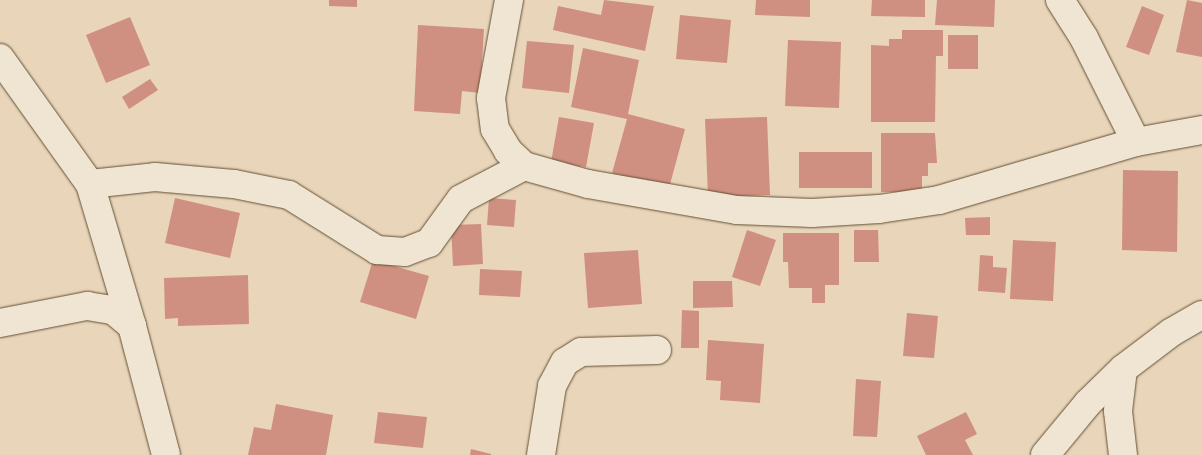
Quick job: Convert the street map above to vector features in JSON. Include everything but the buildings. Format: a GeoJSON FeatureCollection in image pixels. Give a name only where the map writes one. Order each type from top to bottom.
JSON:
{"type":"FeatureCollection","features":[{"type":"Feature","properties":{"kind":"street"},"geometry":{"type":"LineString","coordinates":[[509,0],[491,98],[495,129],[508,151],[524,166],[588,184],[737,210],[812,213],[879,210],[939,200],[1136,142],[1202,130]]}},
{"type":"Feature","properties":{"kind":"street"},"geometry":{"type":"LineString","coordinates":[[1060,0],[1084,38],[1136,142]]}},
{"type":"Feature","properties":{"kind":"street"},"geometry":{"type":"LineString","coordinates":[[0,58],[90,184],[132,326],[166,455]]}},
{"type":"Feature","properties":{"kind":"street"},"geometry":{"type":"LineString","coordinates":[[90,184],[155,177],[244,186],[289,195],[377,250],[405,252],[429,243],[461,199],[524,166]]}},
{"type":"Feature","properties":{"kind":"street"},"geometry":{"type":"LineString","coordinates":[[0,323],[87,306],[114,310],[132,326]]}},
{"type":"Feature","properties":{"kind":"street"},"geometry":{"type":"LineString","coordinates":[[1045,455],[1088,403],[1123,369],[1172,332],[1202,315]]}},
{"type":"Feature","properties":{"kind":"street"},"geometry":{"type":"LineString","coordinates":[[541,455],[552,386],[565,362],[580,352],[657,350]]}},
{"type":"Feature","properties":{"kind":"street"},"geometry":{"type":"LineString","coordinates":[[1123,369],[1118,411],[1123,455]]}}]}
